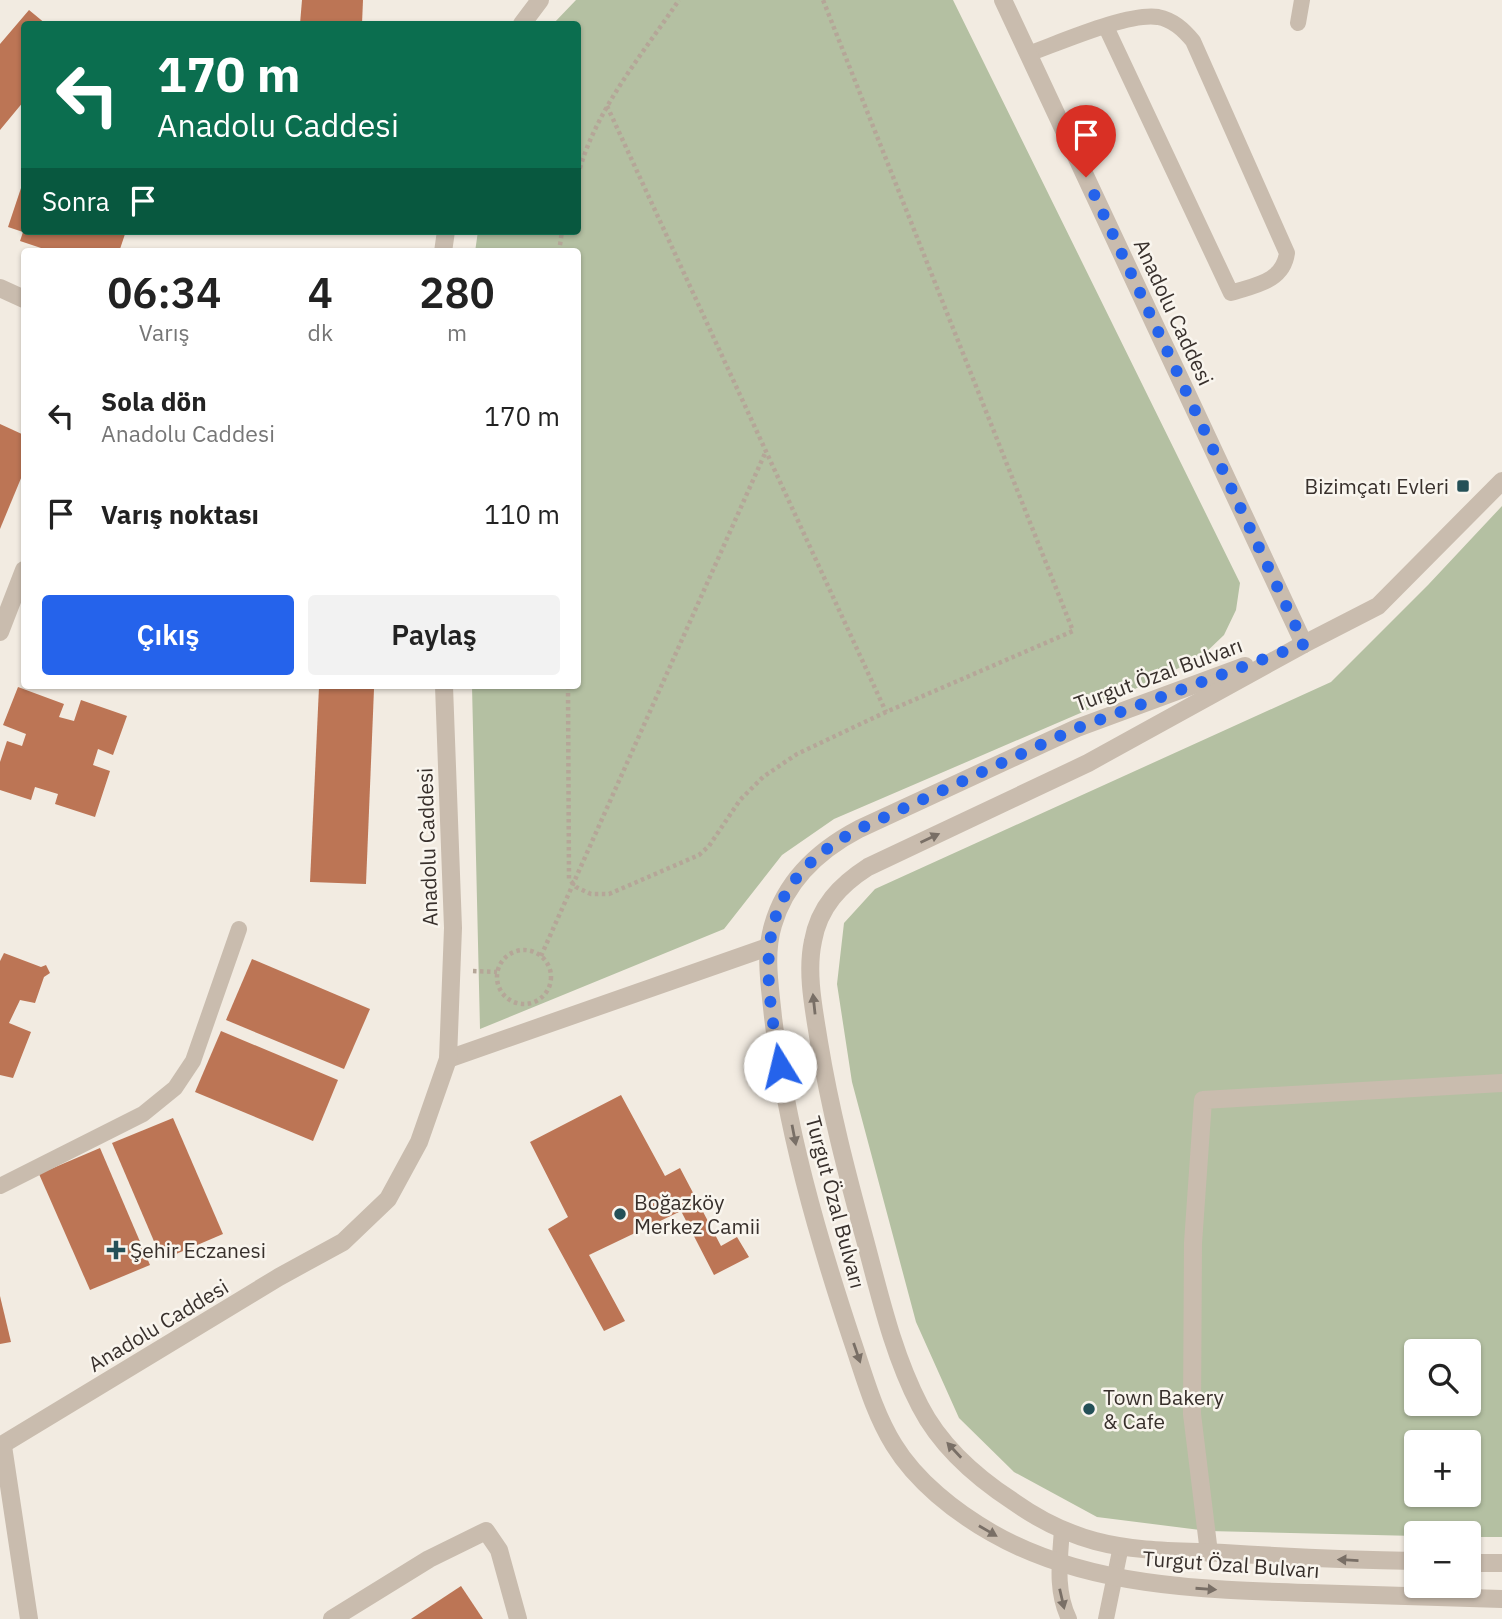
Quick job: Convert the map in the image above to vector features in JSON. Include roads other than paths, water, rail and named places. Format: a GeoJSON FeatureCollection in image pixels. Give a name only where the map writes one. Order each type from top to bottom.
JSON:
{"type":"FeatureCollection","features":[{"type":"Feature","properties":{"kind":"street"},"geometry":{"type":"LineString","coordinates":[[524,21],[540,0]]}},
{"type":"Feature","properties":{"kind":"street","name":"Anadolu Caddesi"},"geometry":{"type":"LineString","coordinates":[[1003,0],[1304,644]]}},
{"type":"Feature","properties":{"kind":"street"},"geometry":{"type":"LineString","coordinates":[[0,288],[21,298]]}},
{"type":"Feature","properties":{"kind":"street","name":"Turgut Özal Bulvarı"},"geometry":{"type":"LineString","coordinates":[[1404,1561],[1209,1553],[1097,1542],[1062,1529],[1015,1503],[975,1473],[933,1426],[911,1386],[886,1315],[836,1134],[815,1014],[811,978],[812,943],[818,921],[833,895],[849,879],[868,867],[1088,763],[1378,606],[1502,481]]}},
{"type":"Feature","properties":{"kind":"street"},"geometry":{"type":"LineString","coordinates":[[0,632],[21,578]]}},
{"type":"Feature","properties":{"kind":"street","name":"Turgut Özal Bulvarı"},"geometry":{"type":"LineString","coordinates":[[1304,644],[1077,728],[843,838],[810,862],[794,880],[780,904],[768,947],[776,1039],[796,1148],[837,1294],[873,1401],[889,1436],[920,1478],[976,1524],[1014,1545],[1060,1561],[1114,1577],[1180,1587],[1222,1591],[1502,1599]]}},
{"type":"Feature","properties":{"kind":"street","name":"Anadolu Caddesi"},"geometry":{"type":"LineString","coordinates":[[29,1619],[1,1446],[279,1277],[342,1242],[388,1199],[419,1142],[448,1059],[453,942],[444,689]]}},
{"type":"Feature","properties":{"kind":"street"},"geometry":{"type":"LineString","coordinates":[[448,1059],[768,947]]}},
{"type":"Feature","properties":{"kind":"street"},"geometry":{"type":"LineString","coordinates":[[1209,1553],[1192,1414],[1193,1242],[1203,1100],[1502,1083]]}},
{"type":"Feature","properties":{"kind":"street"},"geometry":{"type":"LineString","coordinates":[[332,1619],[429,1559],[486,1531],[499,1550],[518,1619]]}},
{"type":"Feature","properties":{"kind":"street"},"geometry":{"type":"LineString","coordinates":[[1481,1563],[1502,1563]]}},
{"type":"Feature","properties":{"kind":"lane"},"geometry":{"type":"LineString","coordinates":[[1298,23],[1302,0]]}},
{"type":"Feature","properties":{"kind":"lane"},"geometry":{"type":"LineString","coordinates":[[1028,54],[1134,17],[1158,17],[1183,29],[1193,41],[1287,253],[1282,270],[1269,280],[1231,293],[1107,27]]}},
{"type":"Feature","properties":{"kind":"lane"},"geometry":{"type":"LineString","coordinates":[[0,1186],[143,1114],[175,1088],[193,1061],[239,929]]}},
{"type":"Feature","properties":{"kind":"lane"},"geometry":{"type":"LineString","coordinates":[[1062,1529],[1061,1599],[1069,1619]]}},
{"type":"Feature","properties":{"kind":"lane"},"geometry":{"type":"LineString","coordinates":[[1105,1619],[1121,1546]]}},
{"type":"Feature","properties":{"kind":"place","name":"Bizimçatı Evleri"},"geometry":{"type":"Point","coordinates":[1463,486]}},
{"type":"Feature","properties":{"kind":"place","name":"Boğazköy Merkez Camii"},"geometry":{"type":"Point","coordinates":[620,1214]}},
{"type":"Feature","properties":{"kind":"place","name":"Şehir Eczanesi"},"geometry":{"type":"Point","coordinates":[116,1250]}},
{"type":"Feature","properties":{"kind":"place","name":"Town Bakery & Cafe"},"geometry":{"type":"Point","coordinates":[1089,1409]}}]}
